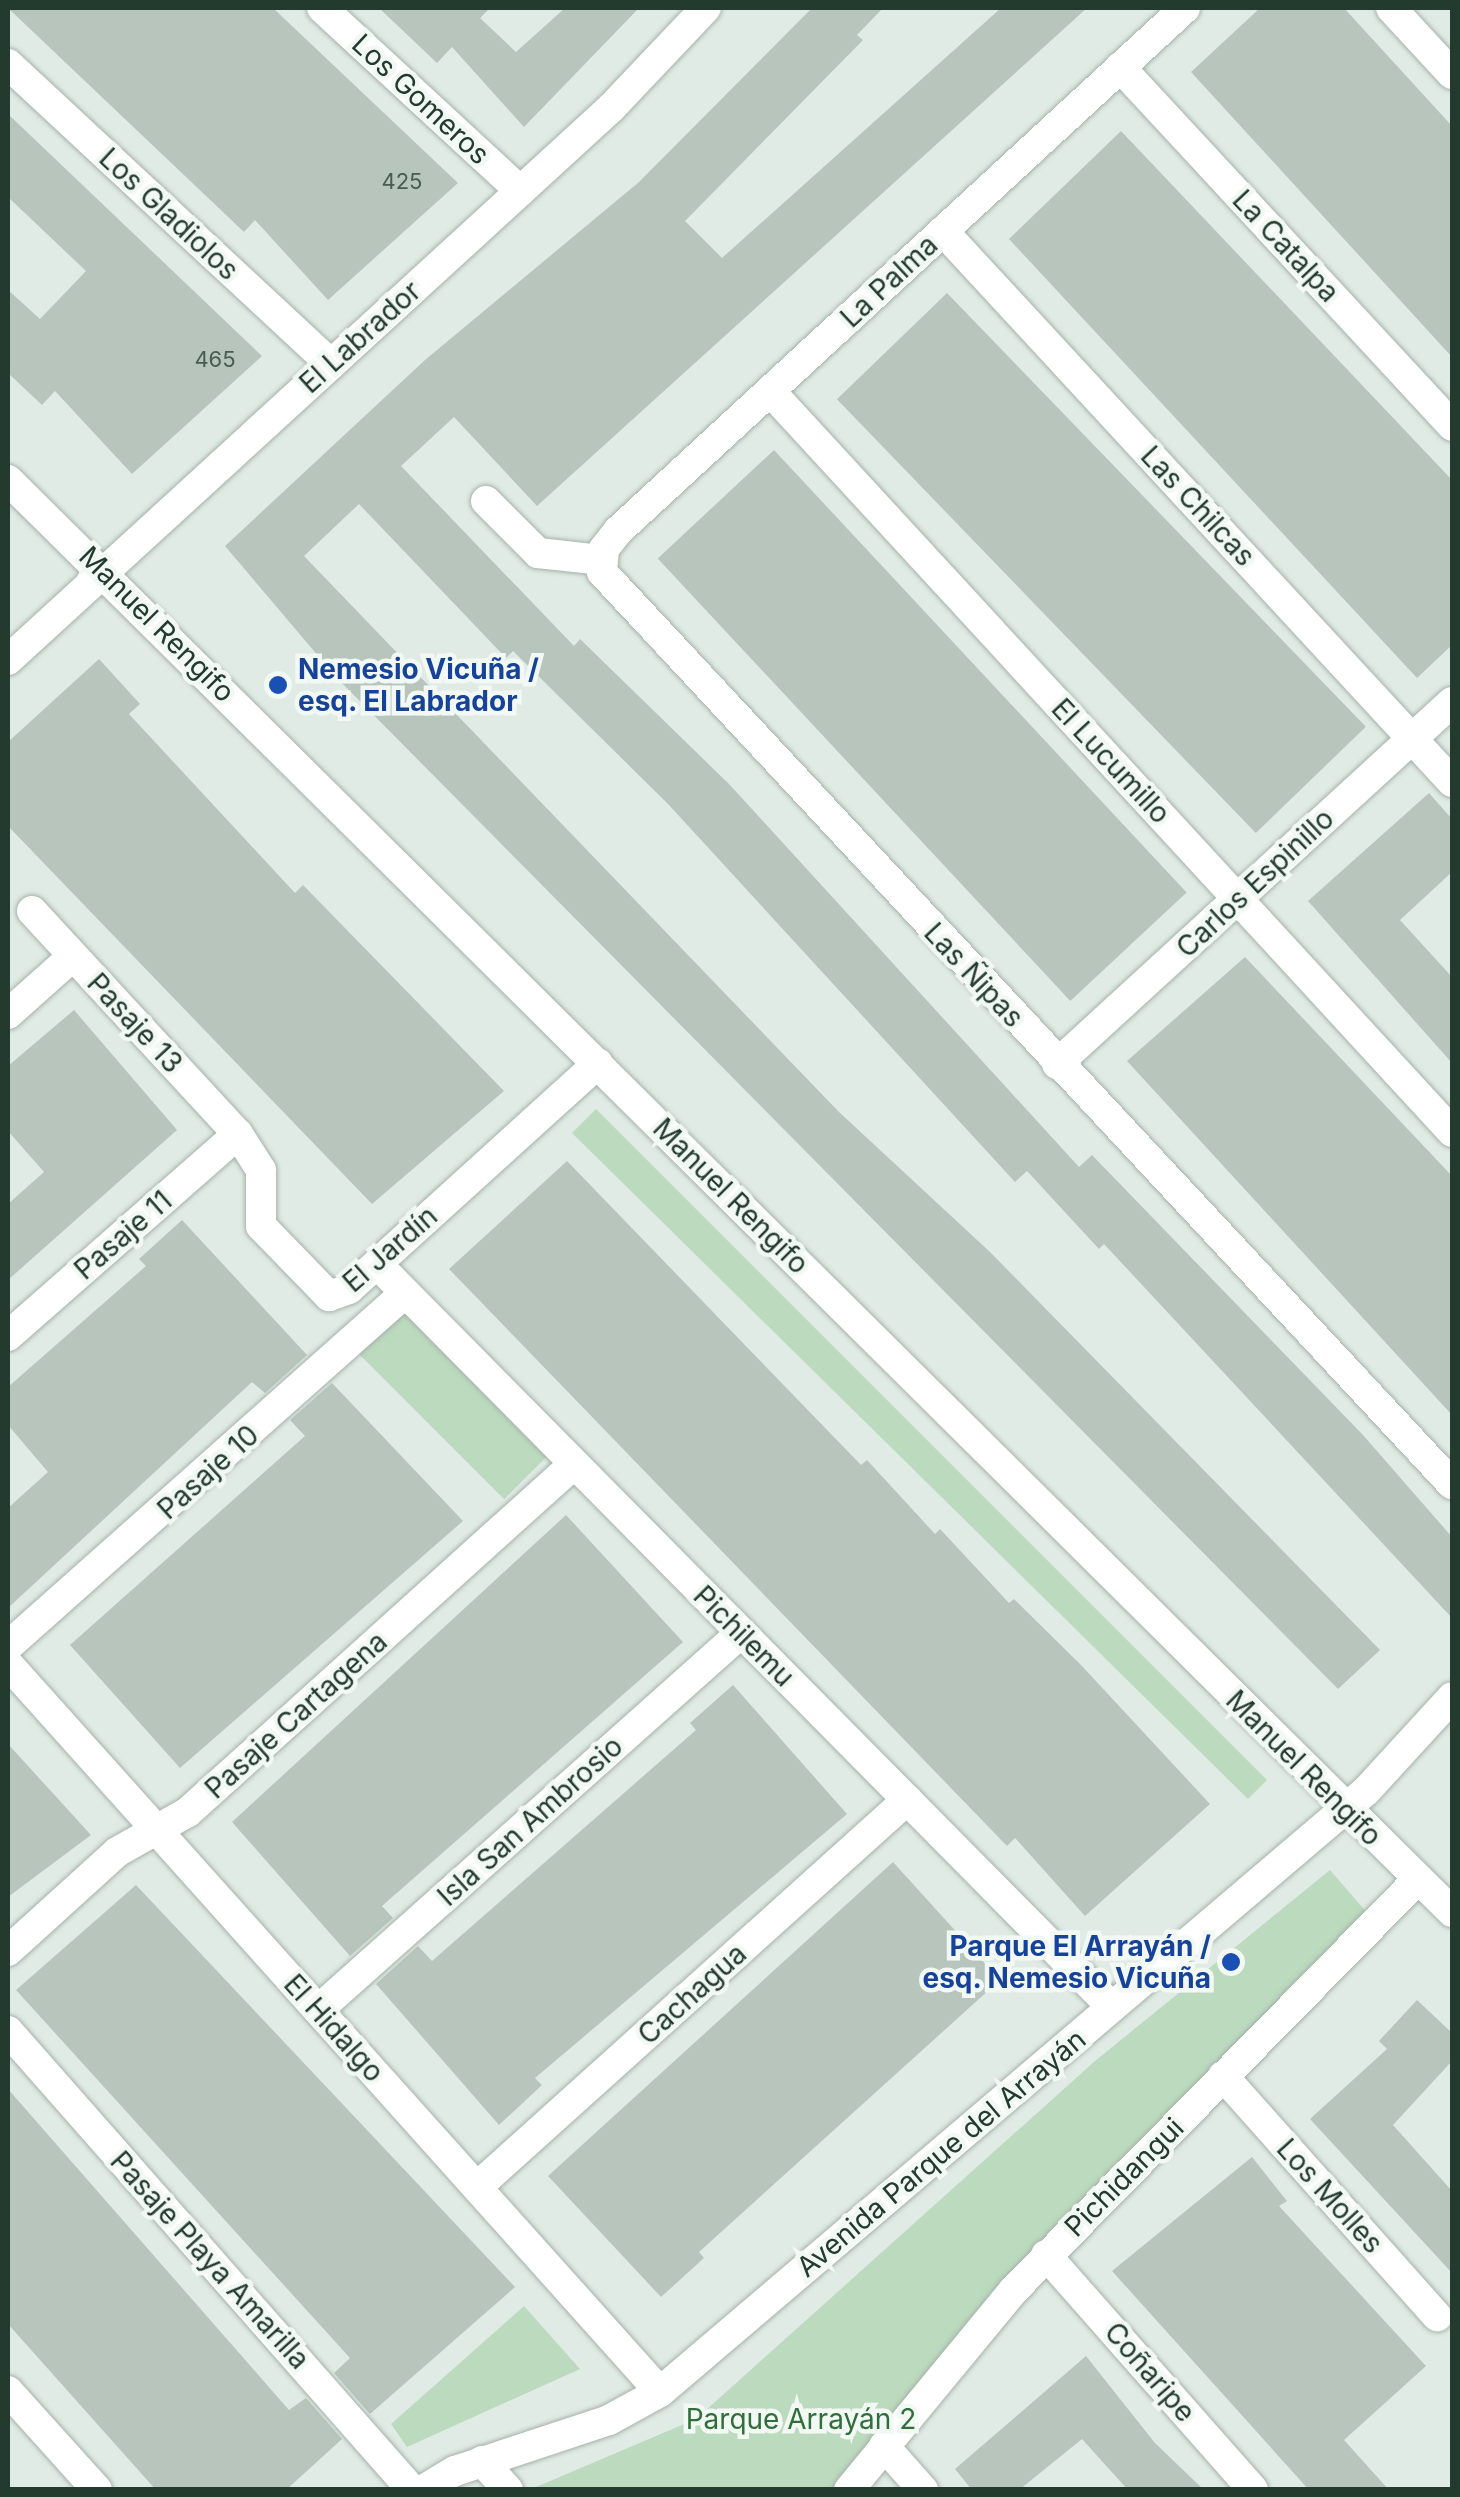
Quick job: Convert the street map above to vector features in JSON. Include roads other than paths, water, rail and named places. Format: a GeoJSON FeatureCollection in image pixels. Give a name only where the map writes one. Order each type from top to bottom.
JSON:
{"type":"FeatureCollection","features":[{"type":"Feature","properties":{"kind":"street","name":"Los Gomeros"},"geometry":{"type":"LineString","coordinates":[[322,8],[520,191]]}},
{"type":"Feature","properties":{"kind":"street","name":"El Labrador"},"geometry":{"type":"LineString","coordinates":[[8,660],[520,191],[706,8]]}},
{"type":"Feature","properties":{"kind":"street","name":"La Palma"},"geometry":{"type":"LineString","coordinates":[[601,560],[618,531],[1184,8]]}},
{"type":"Feature","properties":{"kind":"street"},"geometry":{"type":"LineString","coordinates":[[1390,8],[1452,74]]}},
{"type":"Feature","properties":{"kind":"street","name":"Los Gladiolos"},"geometry":{"type":"LineString","coordinates":[[8,64],[331,364]]}},
{"type":"Feature","properties":{"kind":"street","name":"La Catalpa"},"geometry":{"type":"LineString","coordinates":[[1120,67],[1452,426]]}},
{"type":"Feature","properties":{"kind":"street","name":"Las Chilcas"},"geometry":{"type":"LineString","coordinates":[[943,231],[1452,782]]}},
{"type":"Feature","properties":{"kind":"street","name":"El Lucumillo"},"geometry":{"type":"LineString","coordinates":[[770,391],[1452,1132]]}},
{"type":"Feature","properties":{"kind":"street","name":"Manuel Rengifo"},"geometry":{"type":"LineString","coordinates":[[8,480],[104,570],[1345,1810],[1452,1912]]}},
{"type":"Feature","properties":{"kind":"street"},"geometry":{"type":"LineString","coordinates":[[486,501],[538,554],[601,560]]}},
{"type":"Feature","properties":{"kind":"street","name":"Las Ñipas"},"geometry":{"type":"LineString","coordinates":[[601,560],[614,592],[1452,1484]]}},
{"type":"Feature","properties":{"kind":"street","name":"Carlos Espinillo"},"geometry":{"type":"LineString","coordinates":[[1057,1064],[1452,702]]}},
{"type":"Feature","properties":{"kind":"street","name":"Pasaje 13"},"geometry":{"type":"LineString","coordinates":[[32,912],[238,1134]]}},
{"type":"Feature","properties":{"kind":"street"},"geometry":{"type":"LineString","coordinates":[[8,1014],[73,956]]}},
{"type":"Feature","properties":{"kind":"street","name":"El Jardín"},"geometry":{"type":"LineString","coordinates":[[238,1134],[261,1170],[261,1226],[313,1286],[340,1294],[598,1063]]}},
{"type":"Feature","properties":{"kind":"street","name":"Pasaje 11"},"geometry":{"type":"LineString","coordinates":[[8,1336],[238,1134]]}},
{"type":"Feature","properties":{"kind":"street","name":"Pichilemu"},"geometry":{"type":"LineString","coordinates":[[377,1264],[1112,2007]]}},
{"type":"Feature","properties":{"kind":"street","name":"Pasaje 10"},"geometry":{"type":"LineString","coordinates":[[8,1646],[405,1293]]}},
{"type":"Feature","properties":{"kind":"street","name":"Pasaje Cartagena"},"geometry":{"type":"LineString","coordinates":[[8,1951],[155,1828],[188,1812],[574,1464]]}},
{"type":"Feature","properties":{"kind":"street","name":"Isla San Ambrosio"},"geometry":{"type":"LineString","coordinates":[[318,2010],[742,1633]]}},
{"type":"Feature","properties":{"kind":"street","name":"El Hidalgo"},"geometry":{"type":"LineString","coordinates":[[8,1664],[660,2392]]}},
{"type":"Feature","properties":{"kind":"street","name":"Avenida Parque del Arrayán"},"geometry":{"type":"LineString","coordinates":[[423,2490],[482,2460],[609,2420],[660,2392],[1345,1810],[1452,1698]]}},
{"type":"Feature","properties":{"kind":"street","name":"Cachagua"},"geometry":{"type":"LineString","coordinates":[[477,2187],[907,1800]]}},
{"type":"Feature","properties":{"kind":"street","name":"Pichidangui"},"geometry":{"type":"LineString","coordinates":[[849,2490],[1046,2255],[1417,1880]]}},
{"type":"Feature","properties":{"kind":"street","name":"Pasaje Playa Amarilla"},"geometry":{"type":"LineString","coordinates":[[8,2031],[412,2490]]}},
{"type":"Feature","properties":{"kind":"street","name":"Los Molles"},"geometry":{"type":"LineString","coordinates":[[1223,2076],[1437,2316]]}},
{"type":"Feature","properties":{"kind":"street","name":"Coñaripe"},"geometry":{"type":"LineString","coordinates":[[1046,2255],[1253,2490]]}},
{"type":"Feature","properties":{"kind":"street"},"geometry":{"type":"LineString","coordinates":[[8,2391],[97,2490]]}},
{"type":"Feature","properties":{"kind":"street"},"geometry":{"type":"LineString","coordinates":[[884,2446],[923,2490]]}},
{"type":"Feature","properties":{"kind":"street"},"geometry":{"type":"LineString","coordinates":[[482,2460],[508,2490]]}},
{"type":"Feature","properties":{"kind":"place","name":"Nemesio Vicuña / esq. El Labrador"},"geometry":{"type":"Point","coordinates":[278,685]}},
{"type":"Feature","properties":{"kind":"place","name":"Parque El Arrayán / esq. Nemesio Vicuña"},"geometry":{"type":"Point","coordinates":[1231,1962]}},
{"type":"Feature","properties":{"kind":"park label","name":"Parque Arrayán 2"},"geometry":{"type":"Point","coordinates":[801,2419]}}]}
